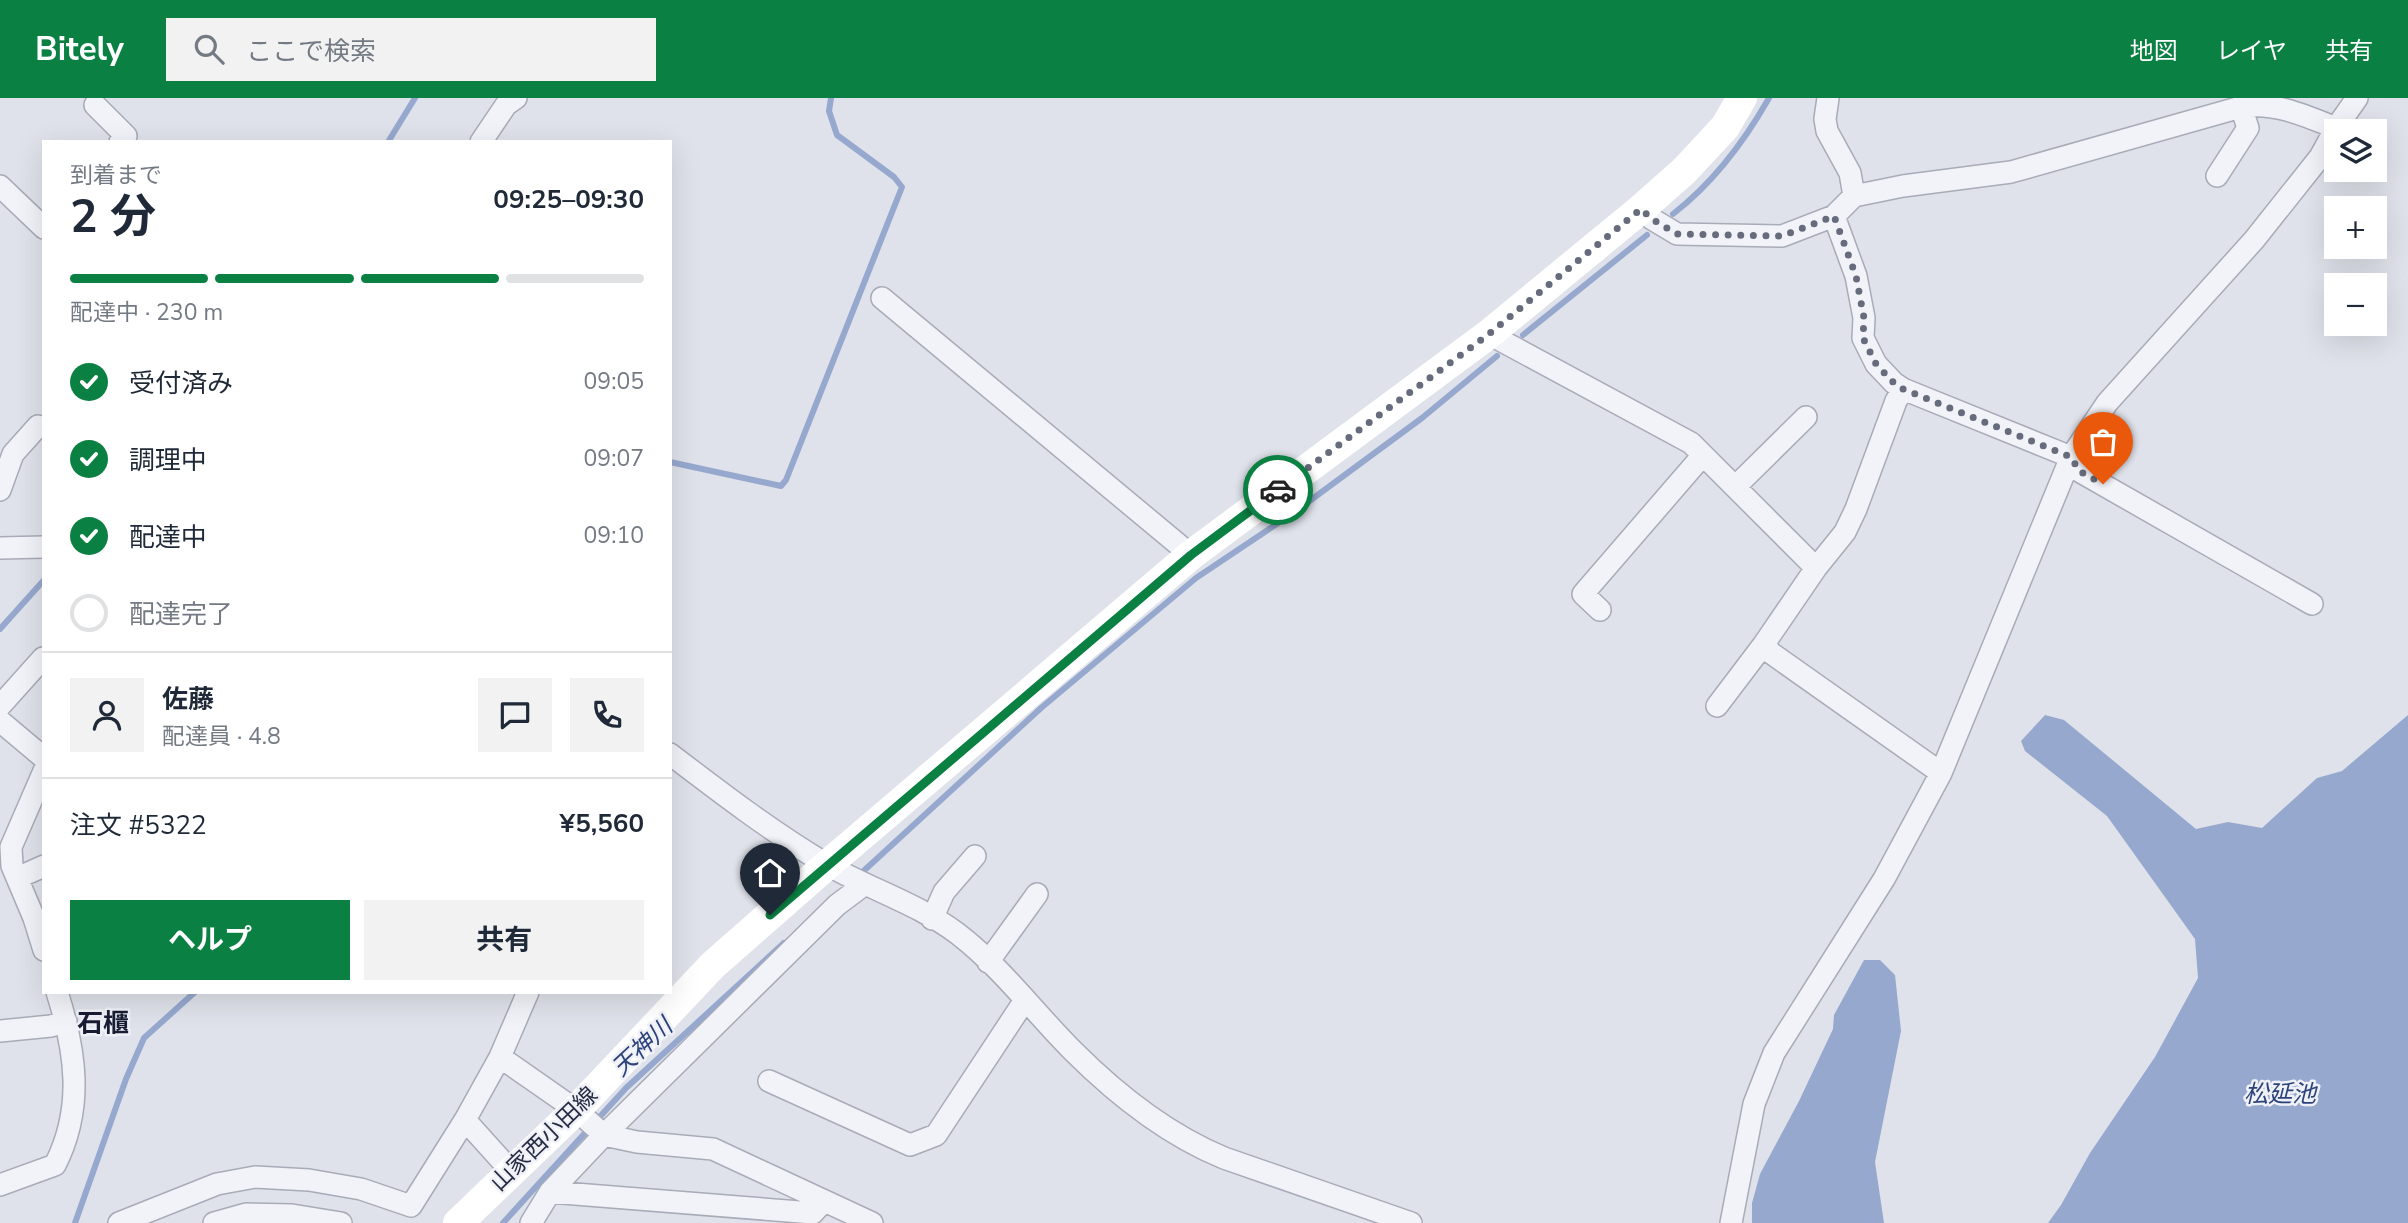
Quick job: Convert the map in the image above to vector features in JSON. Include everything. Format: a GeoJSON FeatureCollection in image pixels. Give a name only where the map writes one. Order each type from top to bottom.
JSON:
{"type":"FeatureCollection","features":[{"type":"Feature","properties":{"kind":"main road","name":"山家西小田線"},"geometry":{"type":"LineString","coordinates":[[458,1223],[576,1110],[713,965],[827,865],[1191,555],[1489,334],[1641,209],[1684,172],[1725,127],[1742,98]]}},
{"type":"Feature","properties":{"kind":"street"},"geometry":{"type":"LineString","coordinates":[[1828,98],[1825,119],[1827,131],[1850,173],[1854,196]]}},
{"type":"Feature","properties":{"kind":"street"},"geometry":{"type":"LineString","coordinates":[[2342,119],[2357,98]]}},
{"type":"Feature","properties":{"kind":"street"},"geometry":{"type":"LineString","coordinates":[[482,140],[508,100]]}},
{"type":"Feature","properties":{"kind":"street"},"geometry":{"type":"LineString","coordinates":[[1641,209],[1677,234],[1782,236],[1834,216],[1854,196],[1903,186],[2011,172],[2254,103],[2301,114],[2324,123]]}},
{"type":"Feature","properties":{"kind":"street"},"geometry":{"type":"LineString","coordinates":[[2217,176],[2248,128],[2254,103]]}},
{"type":"Feature","properties":{"kind":"street"},"geometry":{"type":"LineString","coordinates":[[95,105],[126,136],[122,140]]}},
{"type":"Feature","properties":{"kind":"street"},"geometry":{"type":"LineString","coordinates":[[1731,1223],[1754,1104],[1774,1053],[1884,879],[1941,773],[2071,457],[2108,403],[2254,240],[2324,150]]}},
{"type":"Feature","properties":{"kind":"street"},"geometry":{"type":"LineString","coordinates":[[0,186],[42,222]]}},
{"type":"Feature","properties":{"kind":"street"},"geometry":{"type":"LineString","coordinates":[[1834,216],[1856,276],[1864,318],[1863,338],[1876,364],[1894,383],[2071,457],[2079,471],[2312,604]]}},
{"type":"Feature","properties":{"kind":"street"},"geometry":{"type":"LineString","coordinates":[[882,298],[1191,555]]}},
{"type":"Feature","properties":{"kind":"street"},"geometry":{"type":"LineString","coordinates":[[1489,334],[1691,443],[1816,568]]}},
{"type":"Feature","properties":{"kind":"street"},"geometry":{"type":"LineString","coordinates":[[1717,706],[1845,532],[1903,389]]}},
{"type":"Feature","properties":{"kind":"street"},"geometry":{"type":"LineString","coordinates":[[1735,487],[1806,416]]}},
{"type":"Feature","properties":{"kind":"street"},"geometry":{"type":"LineString","coordinates":[[0,490],[6,449],[38,426]]}},
{"type":"Feature","properties":{"kind":"street"},"geometry":{"type":"LineString","coordinates":[[1600,610],[1583,594],[1703,455]]}},
{"type":"Feature","properties":{"kind":"street"},"geometry":{"type":"LineString","coordinates":[[0,548],[42,547]]}},
{"type":"Feature","properties":{"kind":"street"},"geometry":{"type":"LineString","coordinates":[[1764,644],[1771,653],[1941,773]]}},
{"type":"Feature","properties":{"kind":"street"},"geometry":{"type":"LineString","coordinates":[[0,706],[42,659]]}},
{"type":"Feature","properties":{"kind":"street"},"geometry":{"type":"LineString","coordinates":[[0,722],[42,756]]}},
{"type":"Feature","properties":{"kind":"street"},"geometry":{"type":"LineString","coordinates":[[672,756],[741,808],[827,865],[957,934],[988,962],[1074,1052],[1153,1119],[1205,1150],[1410,1223]]}},
{"type":"Feature","properties":{"kind":"street"},"geometry":{"type":"LineString","coordinates":[[42,776],[11,847],[12,866],[42,945]]}},
{"type":"Feature","properties":{"kind":"street"},"geometry":{"type":"LineString","coordinates":[[932,919],[944,892],[975,856]]}},
{"type":"Feature","properties":{"kind":"street"},"geometry":{"type":"LineString","coordinates":[[17,878],[42,867]]}},
{"type":"Feature","properties":{"kind":"street"},"geometry":{"type":"LineString","coordinates":[[531,1223],[551,1192],[604,1135],[837,905],[865,884]]}},
{"type":"Feature","properties":{"kind":"street"},"geometry":{"type":"LineString","coordinates":[[988,962],[1037,894]]}},
{"type":"Feature","properties":{"kind":"street"},"geometry":{"type":"LineString","coordinates":[[0,1185],[55,1165],[62,1150],[75,1104],[74,1067],[58,994]]}},
{"type":"Feature","properties":{"kind":"street"},"geometry":{"type":"LineString","coordinates":[[119,1223],[217,1184],[256,1177],[309,1180],[348,1187],[411,1206],[465,1120],[500,1057],[527,994]]}},
{"type":"Feature","properties":{"kind":"street"},"geometry":{"type":"LineString","coordinates":[[769,1081],[910,1145],[936,1135],[1025,1000]]}},
{"type":"Feature","properties":{"kind":"street"},"geometry":{"type":"LineString","coordinates":[[0,1031],[51,1026],[65,1021]]}},
{"type":"Feature","properties":{"kind":"street"},"geometry":{"type":"LineString","coordinates":[[500,1057],[576,1110],[604,1135],[637,1142],[713,1149],[872,1223]]}},
{"type":"Feature","properties":{"kind":"street"},"geometry":{"type":"LineString","coordinates":[[465,1120],[511,1171]]}},
{"type":"Feature","properties":{"kind":"street"},"geometry":{"type":"LineString","coordinates":[[551,1192],[813,1213],[824,1201]]}},
{"type":"Feature","properties":{"kind":"street"},"geometry":{"type":"LineString","coordinates":[[214,1223],[246,1214],[292,1215],[341,1223]]}},
{"type":"Feature","properties":{"kind":"water","name":"松延池"},"geometry":{"type":"Polygon","coordinates":[[[2045,715],[2064,720],[2196,829],[2228,822],[2262,828],[2317,778],[2342,771],[2408,715],[2408,1223],[2048,1223],[2090,1153],[2155,1057],[2198,978],[2195,939],[2107,816],[2025,751],[2021,741],[2045,715]]]}},
{"type":"Feature","properties":{"kind":"water"},"geometry":{"type":"Polygon","coordinates":[[[1864,960],[1880,960],[1895,975],[1901,1031],[1875,1162],[1884,1223],[1752,1223],[1752,1203],[1760,1174],[1799,1101],[1833,1029],[1834,1015],[1864,960]]]}},
{"type":"Feature","properties":{"kind":"waterway"},"geometry":{"type":"LineString","coordinates":[[389,140],[415,98]]}},
{"type":"Feature","properties":{"kind":"waterway"},"geometry":{"type":"LineString","coordinates":[[672,462],[781,486],[786,480],[902,187],[894,177],[837,135],[829,111],[831,98]]}},
{"type":"Feature","properties":{"kind":"waterway"},"geometry":{"type":"LineString","coordinates":[[1673,214],[1727,161],[1769,98]]}},
{"type":"Feature","properties":{"kind":"waterway"},"geometry":{"type":"LineString","coordinates":[[1523,335],[1647,235]]}},
{"type":"Feature","properties":{"kind":"waterway","name":"天神川"},"geometry":{"type":"LineString","coordinates":[[857,877],[1041,708],[1196,578],[1296,511],[1422,418],[1497,356]]}},
{"type":"Feature","properties":{"kind":"waterway"},"geometry":{"type":"LineString","coordinates":[[0,629],[42,582]]}},
{"type":"Feature","properties":{"kind":"waterway","name":"天神川"},"geometry":{"type":"LineString","coordinates":[[503,1223],[626,1088],[784,943]]}},
{"type":"Feature","properties":{"kind":"waterway"},"geometry":{"type":"LineString","coordinates":[[75,1223],[126,1079],[144,1038],[193,994]]}},
{"type":"Feature","properties":{"kind":"way so far"},"geometry":{"type":"LineString","coordinates":[[1278,490],[1489,334],[1641,209],[1677,234],[1782,236],[1834,216],[1856,276],[1864,318],[1863,338],[1876,364],[1894,383],[2071,457],[2079,471],[2103,484]]}},
{"type":"Feature","properties":{"kind":"district","name":"石櫃"},"geometry":{"type":"Point","coordinates":[103,1023]}},
{"type":"Feature","properties":{"kind":"route"},"geometry":{"type":"LineString","coordinates":[[770,915],[1191,555],[1278,490]]}}]}
